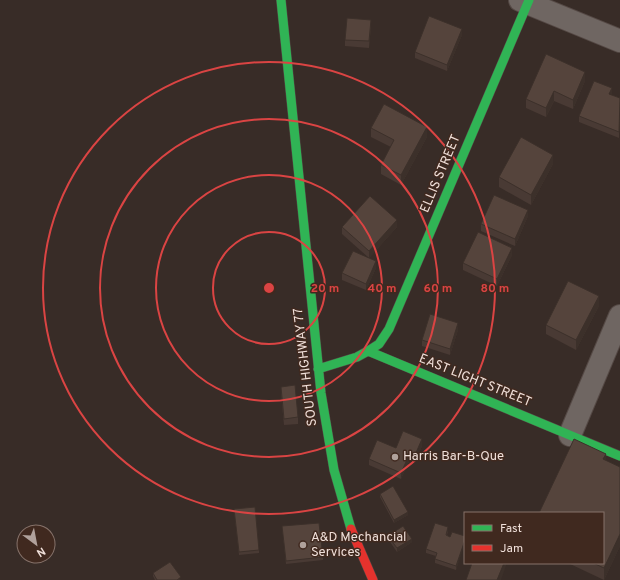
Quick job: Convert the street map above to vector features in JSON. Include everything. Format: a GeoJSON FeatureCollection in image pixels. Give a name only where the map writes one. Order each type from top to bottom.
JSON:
{"type":"FeatureCollection","features":[{"type":"Feature","properties":{"kind":"street","name":"SOUTH HIGHWAY 77"},"geometry":{"type":"LineString","coordinates":[[281,0],[318,369],[328,440],[335,476],[351,533],[373,580]]}},
{"type":"Feature","properties":{"kind":"street"},"geometry":{"type":"LineString","coordinates":[[526,1],[620,41]]}},
{"type":"Feature","properties":{"kind":"street","name":"ELLIS STREET"},"geometry":{"type":"LineString","coordinates":[[368,351],[379,344],[389,329],[526,1]]}},
{"type":"Feature","properties":{"kind":"street"},"geometry":{"type":"LineString","coordinates":[[570,435],[620,316]]}},
{"type":"Feature","properties":{"kind":"street"},"geometry":{"type":"LineString","coordinates":[[318,369],[357,357],[368,351]]}},
{"type":"Feature","properties":{"kind":"street","name":"EAST LIGHT STREET"},"geometry":{"type":"LineString","coordinates":[[368,351],[620,456]]}},
{"type":"Feature","properties":{"kind":"building"},"geometry":{"type":"Polygon","coordinates":[[[429,16],[462,29],[447,65],[415,52],[429,16]]]}},
{"type":"Feature","properties":{"kind":"building"},"geometry":{"type":"Polygon","coordinates":[[[347,18],[371,20],[369,41],[345,40],[347,18]]]}},
{"type":"Feature","properties":{"kind":"building"},"geometry":{"type":"Polygon","coordinates":[[[546,54],[585,72],[573,100],[554,91],[546,108],[526,99],[546,54]]]}},
{"type":"Feature","properties":{"kind":"building"},"geometry":{"type":"Polygon","coordinates":[[[594,81],[612,88],[609,94],[620,98],[619,132],[579,116],[594,81]]]}},
{"type":"Feature","properties":{"kind":"building"},"geometry":{"type":"Polygon","coordinates":[[[384,104],[427,127],[401,175],[381,165],[394,140],[371,128],[384,104]]]}},
{"type":"Feature","properties":{"kind":"building"},"geometry":{"type":"Polygon","coordinates":[[[521,137],[553,155],[531,195],[499,177],[521,137]]]}},
{"type":"Feature","properties":{"kind":"building"},"geometry":{"type":"Polygon","coordinates":[[[494,195],[528,210],[515,239],[481,224],[494,195]]]}},
{"type":"Feature","properties":{"kind":"building"},"geometry":{"type":"Polygon","coordinates":[[[370,196],[397,220],[369,251],[342,227],[370,196]]]}},
{"type":"Feature","properties":{"kind":"building"},"geometry":{"type":"Polygon","coordinates":[[[478,232],[512,248],[497,279],[463,263],[478,232]]]}},
{"type":"Feature","properties":{"kind":"building"},"geometry":{"type":"Polygon","coordinates":[[[353,251],[376,261],[366,284],[342,273],[353,251]]]}},
{"type":"Feature","properties":{"kind":"building"},"geometry":{"type":"Polygon","coordinates":[[[568,281],[599,296],[576,340],[546,325],[568,281]]]}},
{"type":"Feature","properties":{"kind":"building"},"geometry":{"type":"Polygon","coordinates":[[[430,314],[458,323],[450,349],[422,340],[430,314]]]}},
{"type":"Feature","properties":{"kind":"building"},"geometry":{"type":"Polygon","coordinates":[[[295,385],[298,417],[284,419],[281,387],[295,385]]]}},
{"type":"Feature","properties":{"kind":"building","name":"Harris Bar-B-Que"},"geometry":{"type":"Polygon","coordinates":[[[403,431],[422,439],[415,455],[410,453],[401,473],[369,459],[377,440],[396,448],[403,431]]]}},
{"type":"Feature","properties":{"kind":"building"},"geometry":{"type":"Polygon","coordinates":[[[574,439],[606,454],[603,459],[620,467],[620,534],[604,568],[595,564],[604,564],[604,512],[539,512],[574,439]]]}},
{"type":"Feature","properties":{"kind":"building"},"geometry":{"type":"Polygon","coordinates":[[[393,486],[408,512],[394,520],[380,494],[393,486]]]}},
{"type":"Feature","properties":{"kind":"building"},"geometry":{"type":"Polygon","coordinates":[[[255,507],[259,550],[239,552],[234,509],[255,507]]]}},
{"type":"Feature","properties":{"kind":"building","name":"A&D Mechancial Services"},"geometry":{"type":"Polygon","coordinates":[[[319,523],[323,557],[286,561],[282,526],[319,523]]]}},
{"type":"Feature","properties":{"kind":"building"},"geometry":{"type":"Polygon","coordinates":[[[435,523],[448,527],[446,535],[450,537],[452,532],[464,536],[464,543],[456,566],[435,559],[437,553],[426,549],[435,523]]]}},
{"type":"Feature","properties":{"kind":"building"},"geometry":{"type":"Polygon","coordinates":[[[403,526],[412,539],[397,548],[388,536],[403,526]]]}},
{"type":"Feature","properties":{"kind":"building"},"geometry":{"type":"Polygon","coordinates":[[[170,562],[181,577],[177,580],[157,580],[153,573],[170,562]]]}},
{"type":"Feature","properties":{"kind":"building"},"geometry":{"type":"Polygon","coordinates":[[[472,564],[504,564],[497,580],[466,580],[472,564]]]}},
{"type":"Feature","properties":{"kind":"traffic: fast"},"geometry":{"type":"LineString","coordinates":[[281,0],[321,393],[334,470],[351,529]]}},
{"type":"Feature","properties":{"kind":"traffic: fast"},"geometry":{"type":"LineString","coordinates":[[368,351],[379,344],[389,329],[529,0]]}},
{"type":"Feature","properties":{"kind":"traffic: fast"},"geometry":{"type":"LineString","coordinates":[[318,369],[357,357],[368,351],[620,456]]}},
{"type":"Feature","properties":{"kind":"traffic: jam"},"geometry":{"type":"LineString","coordinates":[[351,529],[373,580]]}},
{"type":"Feature","properties":{"kind":"place","name":"Harris Bar-B-Que"},"geometry":{"type":"Point","coordinates":[395,457]}},
{"type":"Feature","properties":{"kind":"place","name":"A&D Mechancial Services"},"geometry":{"type":"Point","coordinates":[303,545]}}]}
